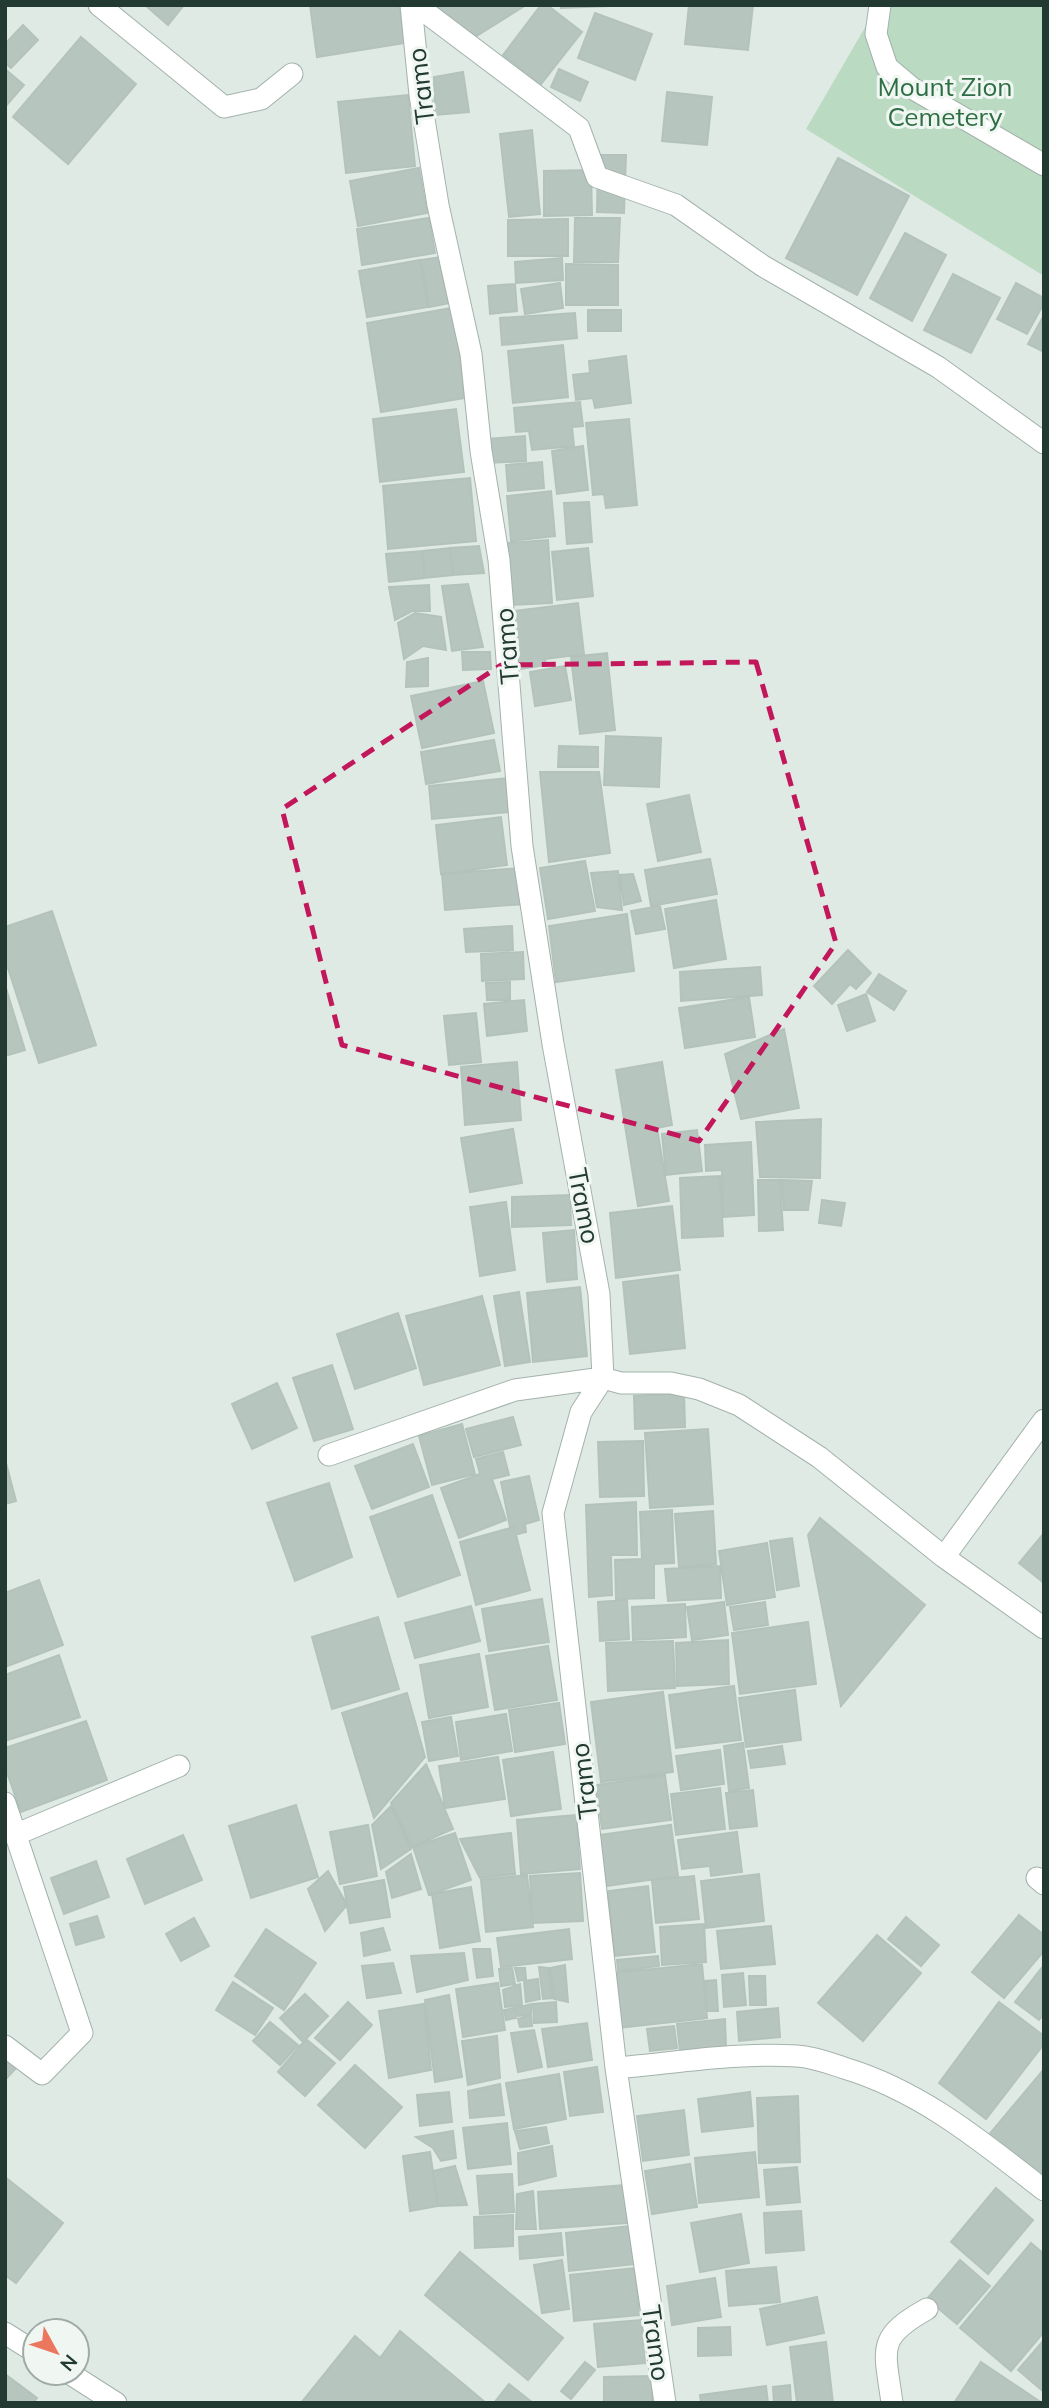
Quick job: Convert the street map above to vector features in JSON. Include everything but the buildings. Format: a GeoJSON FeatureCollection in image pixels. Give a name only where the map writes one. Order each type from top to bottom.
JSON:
{"type":"FeatureCollection","features":[{"type":"Feature","properties":{"kind":"street"},"geometry":{"type":"LineString","coordinates":[[99,5],[224,107],[261,99],[292,74]]}},
{"type":"Feature","properties":{"kind":"street"},"geometry":{"type":"LineString","coordinates":[[413,5],[579,128],[597,177],[676,205],[764,266],[938,367],[1044,443]]}},
{"type":"Feature","properties":{"kind":"street","name":"Tramo"},"geometry":{"type":"LineString","coordinates":[[413,5],[420,94],[438,205],[471,354],[481,451],[499,560],[522,846],[553,1044],[599,1294],[603,1378],[581,1412],[553,1513],[616,2068],[665,2403]]}},
{"type":"Feature","properties":{"kind":"street"},"geometry":{"type":"LineString","coordinates":[[880,5],[876,34],[887,67],[912,88],[1044,165]]}},
{"type":"Feature","properties":{"kind":"street"},"geometry":{"type":"LineString","coordinates":[[329,1455],[515,1390],[603,1378],[621,1383],[671,1383],[713,1394],[738,1405],[819,1457],[944,1557],[1044,1628]]}},
{"type":"Feature","properties":{"kind":"street"},"geometry":{"type":"LineString","coordinates":[[944,1557],[1041,1430]]}},
{"type":"Feature","properties":{"kind":"street"},"geometry":{"type":"LineString","coordinates":[[17,1834],[179,1766]]}},
{"type":"Feature","properties":{"kind":"street"},"geometry":{"type":"LineString","coordinates":[[5,1803],[82,2033],[42,2074],[5,2046]]}},
{"type":"Feature","properties":{"kind":"street"},"geometry":{"type":"LineString","coordinates":[[616,2068],[758,2057],[798,2056],[822,2060],[868,2075],[929,2105],[1044,2190]]}},
{"type":"Feature","properties":{"kind":"street"},"geometry":{"type":"LineString","coordinates":[[892,2403],[885,2350],[890,2336],[903,2322],[927,2309]]}},
{"type":"Feature","properties":{"kind":"street"},"geometry":{"type":"LineString","coordinates":[[5,2333],[21,2343]]}},
{"type":"Feature","properties":{"kind":"street"},"geometry":{"type":"LineString","coordinates":[[88,2387],[105,2400]]}},
{"type":"Feature","properties":{"kind":"highlighted area"},"geometry":{"type":"Polygon","coordinates":[[[756,662],[836,943],[699,1141],[342,1045],[282,809],[501,665],[756,662]]]}},
{"type":"Feature","properties":{"kind":"green space","name":"Mount Zion Cemetery"},"geometry":{"type":"Polygon","coordinates":[[[878,5],[1044,5],[1044,276],[806,129],[878,5]]]}}]}
